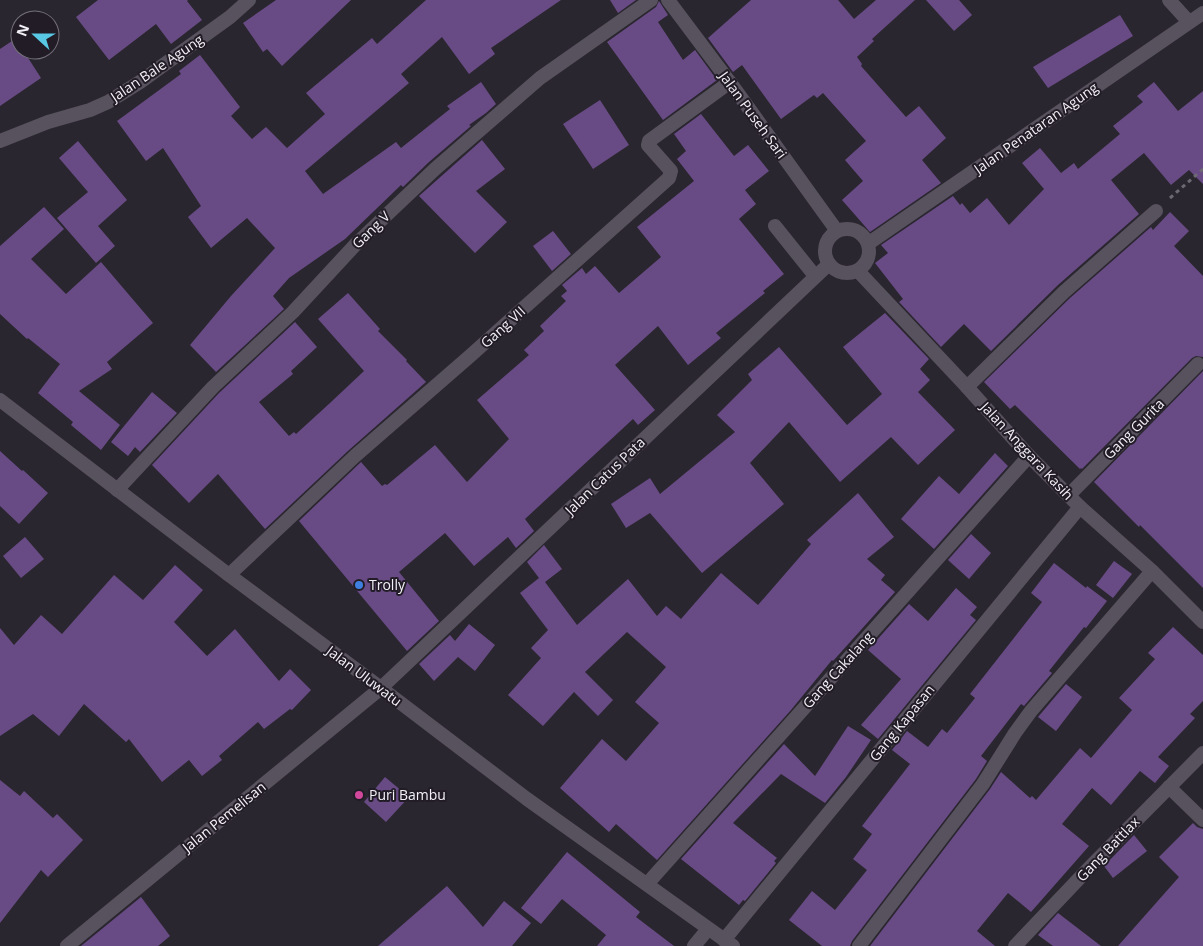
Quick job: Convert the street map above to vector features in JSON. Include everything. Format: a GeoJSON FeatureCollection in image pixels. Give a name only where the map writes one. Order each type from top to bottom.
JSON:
{"type":"FeatureCollection","features":[{"type":"Feature","properties":{"kind":"street","name":"Jalan Bale Agung"},"geometry":{"type":"LineString","coordinates":[[0,141],[48,122],[90,110],[124,93],[230,17],[249,0]]}},
{"type":"Feature","properties":{"kind":"street","name":"Gang V"},"geometry":{"type":"LineString","coordinates":[[117,490],[213,387],[293,312],[356,244],[435,169],[540,78],[651,0]]}},
{"type":"Feature","properties":{"kind":"street","name":"Jalan Puseh Sari"},"geometry":{"type":"LineString","coordinates":[[668,0],[730,82],[837,231]]}},
{"type":"Feature","properties":{"kind":"street"},"geometry":{"type":"LineString","coordinates":[[1169,0],[1189,22]]}},
{"type":"Feature","properties":{"kind":"street","name":"Jalan Penataran Agung"},"geometry":{"type":"LineString","coordinates":[[869,243],[1203,13]]}},
{"type":"Feature","properties":{"kind":"street","name":"Gang VII"},"geometry":{"type":"LineString","coordinates":[[229,575],[355,456],[669,178],[671,171],[648,145],[648,140],[730,82]]}},
{"type":"Feature","properties":{"kind":"street"},"geometry":{"type":"LineString","coordinates":[[967,387],[1064,292],[1156,211]]}},
{"type":"Feature","properties":{"kind":"street"},"geometry":{"type":"LineString","coordinates":[[775,226],[815,276]]}},
{"type":"Feature","properties":{"kind":"street"},"geometry":{"type":"LineString","coordinates":[[849,228],[862,232],[869,243],[870,254],[866,264],[858,271],[850,274],[842,273],[834,270],[829,264],[825,255],[826,246],[829,237],[837,231],[849,228]]}},
{"type":"Feature","properties":{"kind":"street","name":"Jalan Catus Pata"},"geometry":{"type":"LineString","coordinates":[[382,688],[829,264]]}},
{"type":"Feature","properties":{"kind":"street","name":"Jalan Anggara Kasih"},"geometry":{"type":"LineString","coordinates":[[858,271],[1029,456],[1080,507],[1152,571],[1203,622]]}},
{"type":"Feature","properties":{"kind":"street","name":"Gang Gurita"},"geometry":{"type":"LineString","coordinates":[[1069,495],[1198,364]]}},
{"type":"Feature","properties":{"kind":"street","name":"Jalan Uluwatu"},"geometry":{"type":"LineString","coordinates":[[0,400],[527,799],[728,943]]}},
{"type":"Feature","properties":{"kind":"street","name":"Gang Cakalang"},"geometry":{"type":"LineString","coordinates":[[647,884],[1029,456]]}},
{"type":"Feature","properties":{"kind":"street","name":"Gang Kapasan"},"geometry":{"type":"LineString","coordinates":[[728,943],[1080,507]]}},
{"type":"Feature","properties":{"kind":"street"},"geometry":{"type":"LineString","coordinates":[[859,946],[983,784],[1031,711],[1152,571]]}},
{"type":"Feature","properties":{"kind":"street","name":"Jalan Pemelisan"},"geometry":{"type":"LineString","coordinates":[[67,946],[382,688]]}},
{"type":"Feature","properties":{"kind":"street","name":"Gang Battlax"},"geometry":{"type":"LineString","coordinates":[[1015,946],[1203,752]]}},
{"type":"Feature","properties":{"kind":"street"},"geometry":{"type":"LineString","coordinates":[[1169,787],[1203,820]]}},
{"type":"Feature","properties":{"kind":"street"},"geometry":{"type":"LineString","coordinates":[[694,946],[708,929]]}},
{"type":"Feature","properties":{"kind":"path"},"geometry":{"type":"LineString","coordinates":[[1156,211],[1203,169]]}},
{"type":"Feature","properties":{"kind":"building"},"geometry":{"type":"Polygon","coordinates":[[[98,0],[188,0],[202,20],[171,44],[156,24],[109,60],[76,17],[98,0]]]}},
{"type":"Feature","properties":{"kind":"building"},"geometry":{"type":"Polygon","coordinates":[[[276,0],[351,0],[282,66],[267,49],[263,52],[243,23],[276,0]]]}},
{"type":"Feature","properties":{"kind":"building"},"geometry":{"type":"Polygon","coordinates":[[[426,0],[561,0],[491,48],[495,54],[469,74],[442,37],[401,74],[409,83],[305,171],[323,194],[396,142],[401,148],[450,109],[447,106],[481,82],[496,104],[469,125],[471,126],[403,187],[401,185],[345,239],[289,278],[273,296],[284,309],[216,372],[190,345],[275,248],[247,218],[211,248],[188,217],[201,206],[163,148],[146,161],[117,121],[181,74],[179,71],[200,55],[240,107],[231,116],[252,139],[266,127],[287,148],[325,114],[306,93],[372,38],[377,44],[426,0]]]}},
{"type":"Feature","properties":{"kind":"building"},"geometry":{"type":"Polygon","coordinates":[[[610,0],[636,0],[618,13],[610,0]]]}},
{"type":"Feature","properties":{"kind":"building"},"geometry":{"type":"Polygon","coordinates":[[[751,0],[838,0],[854,19],[876,0],[915,0],[872,39],[874,41],[857,57],[862,64],[861,66],[906,117],[919,106],[946,138],[922,160],[941,183],[870,232],[842,200],[863,181],[845,160],[866,141],[823,93],[817,98],[814,95],[781,119],[742,65],[733,72],[708,38],[751,0]]]}},
{"type":"Feature","properties":{"kind":"building"},"geometry":{"type":"Polygon","coordinates":[[[926,0],[959,0],[972,15],[954,31],[926,0]]]}},
{"type":"Feature","properties":{"kind":"building"},"geometry":{"type":"Polygon","coordinates":[[[659,1],[668,15],[658,22],[683,60],[695,50],[717,80],[663,120],[607,42],[656,7],[659,1]]]}},
{"type":"Feature","properties":{"kind":"building"},"geometry":{"type":"Polygon","coordinates":[[[1120,15],[1133,36],[1048,88],[1033,67],[1120,15]]]}},
{"type":"Feature","properties":{"kind":"building"},"geometry":{"type":"Polygon","coordinates":[[[10,42],[10,60],[29,60],[41,78],[0,106],[0,49],[10,42]]]}},
{"type":"Feature","properties":{"kind":"building"},"geometry":{"type":"Polygon","coordinates":[[[1154,82],[1178,111],[1203,91],[1203,184],[1189,170],[1171,185],[1144,153],[1111,180],[1139,214],[1058,285],[991,351],[964,324],[941,347],[899,302],[903,299],[875,263],[888,253],[881,245],[953,196],[970,213],[987,198],[1009,225],[1044,189],[1022,163],[1040,148],[1061,173],[1074,163],[1078,169],[1120,134],[1113,126],[1143,102],[1137,96],[1154,82]]]}},
{"type":"Feature","properties":{"kind":"building"},"geometry":{"type":"Polygon","coordinates":[[[600,100],[629,145],[593,169],[563,124],[600,100]]]}},
{"type":"Feature","properties":{"kind":"building"},"geometry":{"type":"Polygon","coordinates":[[[701,114],[734,156],[748,145],[769,171],[745,190],[756,204],[739,219],[784,274],[763,291],[765,293],[716,333],[721,338],[688,365],[658,326],[615,365],[655,410],[638,425],[633,419],[525,519],[534,531],[516,548],[508,537],[474,566],[445,533],[399,572],[439,621],[407,651],[299,521],[361,462],[382,486],[387,485],[435,445],[467,482],[509,439],[477,400],[529,355],[524,350],[544,331],[540,326],[566,301],[561,296],[567,291],[562,285],[582,268],[586,274],[595,266],[619,293],[661,257],[637,227],[694,181],[677,159],[686,151],[674,134],[701,114]]]}},
{"type":"Feature","properties":{"kind":"building"},"geometry":{"type":"Polygon","coordinates":[[[482,140],[505,169],[476,191],[507,222],[475,253],[419,196],[482,140]]]}},
{"type":"Feature","properties":{"kind":"building"},"geometry":{"type":"Polygon","coordinates":[[[78,141],[127,200],[98,226],[115,246],[96,263],[57,218],[88,192],[59,158],[78,141]]]}},
{"type":"Feature","properties":{"kind":"building"},"geometry":{"type":"Polygon","coordinates":[[[44,207],[64,229],[31,259],[66,294],[101,262],[153,323],[107,362],[112,369],[79,391],[120,425],[101,450],[71,425],[73,422],[38,393],[60,364],[27,339],[0,314],[0,246],[44,207]]]}},
{"type":"Feature","properties":{"kind":"building"},"geometry":{"type":"Polygon","coordinates":[[[1170,212],[1189,231],[1174,246],[1203,276],[1203,357],[1196,356],[1192,358],[1080,469],[1015,405],[1010,409],[984,382],[1070,298],[1151,227],[1153,230],[1170,212]]]}},
{"type":"Feature","properties":{"kind":"building"},"geometry":{"type":"Polygon","coordinates":[[[553,231],[571,254],[552,271],[533,246],[553,231]]]}},
{"type":"Feature","properties":{"kind":"building"},"geometry":{"type":"Polygon","coordinates":[[[348,293],[380,329],[378,331],[426,382],[349,450],[265,529],[218,474],[189,503],[152,465],[219,393],[295,322],[317,347],[291,371],[293,374],[259,402],[289,436],[294,432],[296,434],[364,371],[318,319],[348,293]]]}},
{"type":"Feature","properties":{"kind":"building"},"geometry":{"type":"Polygon","coordinates":[[[885,313],[929,359],[920,369],[930,380],[918,392],[955,430],[918,465],[891,437],[840,482],[789,422],[750,463],[784,504],[702,573],[650,513],[626,528],[611,504],[650,478],[660,494],[735,432],[717,415],[752,380],[748,374],[779,347],[847,425],[882,394],[843,347],[885,313]]]}},
{"type":"Feature","properties":{"kind":"building"},"geometry":{"type":"Polygon","coordinates":[[[1203,371],[1203,588],[1094,482],[1203,371]]]}},
{"type":"Feature","properties":{"kind":"building"},"geometry":{"type":"Polygon","coordinates":[[[152,392],[177,413],[140,452],[135,447],[128,456],[111,442],[152,392]]]}},
{"type":"Feature","properties":{"kind":"building"},"geometry":{"type":"Polygon","coordinates":[[[0,451],[48,493],[19,524],[0,506],[0,451]]]}},
{"type":"Feature","properties":{"kind":"building"},"geometry":{"type":"Polygon","coordinates":[[[995,453],[1008,466],[934,549],[901,519],[939,476],[959,494],[995,453]]]}},
{"type":"Feature","properties":{"kind":"building"},"geometry":{"type":"Polygon","coordinates":[[[858,493],[894,537],[867,559],[885,575],[881,580],[895,592],[832,660],[791,710],[657,860],[616,824],[609,832],[560,788],[602,739],[626,761],[659,723],[635,702],[666,667],[627,632],[585,672],[613,700],[598,716],[574,692],[543,726],[508,695],[541,658],[531,648],[548,630],[520,593],[539,578],[527,562],[544,545],[562,569],[545,582],[577,625],[628,579],[657,616],[666,606],[681,619],[721,573],[758,605],[811,544],[807,540],[858,493]]]}},
{"type":"Feature","properties":{"kind":"building"},"geometry":{"type":"Polygon","coordinates":[[[971,534],[991,553],[969,579],[948,560],[971,534]]]}},
{"type":"Feature","properties":{"kind":"building"},"geometry":{"type":"Polygon","coordinates":[[[25,537],[44,559],[21,578],[3,556],[25,537]]]}},
{"type":"Feature","properties":{"kind":"building"},"geometry":{"type":"Polygon","coordinates":[[[1114,561],[1132,574],[1113,598],[1096,585],[1114,561]]]}},
{"type":"Feature","properties":{"kind":"building"},"geometry":{"type":"Polygon","coordinates":[[[1054,563],[1086,588],[1087,586],[1107,601],[1049,671],[1052,673],[1024,706],[1021,704],[981,756],[987,761],[976,779],[850,946],[822,946],[789,920],[812,891],[835,910],[867,870],[853,859],[872,834],[862,826],[910,764],[892,750],[907,731],[928,747],[942,729],[947,733],[975,698],[970,694],[1042,602],[1031,593],[1054,563]]]}},
{"type":"Feature","properties":{"kind":"building"},"geometry":{"type":"Polygon","coordinates":[[[175,565],[203,590],[174,622],[207,656],[235,629],[279,681],[290,669],[311,690],[292,710],[290,709],[264,729],[258,722],[219,756],[222,760],[202,776],[189,760],[162,782],[129,739],[126,742],[84,704],[59,736],[33,714],[0,736],[0,628],[14,645],[41,615],[62,634],[114,575],[143,600],[175,565]]]}},
{"type":"Feature","properties":{"kind":"building"},"geometry":{"type":"Polygon","coordinates":[[[956,588],[977,607],[970,615],[976,620],[878,739],[861,725],[901,679],[868,650],[909,604],[928,621],[956,588]]]}},
{"type":"Feature","properties":{"kind":"building"},"geometry":{"type":"Polygon","coordinates":[[[469,624],[495,645],[475,671],[458,657],[434,681],[419,664],[450,635],[455,641],[469,624]]]}},
{"type":"Feature","properties":{"kind":"building"},"geometry":{"type":"Polygon","coordinates":[[[1173,627],[1203,655],[1203,701],[1190,714],[1195,718],[1158,757],[1169,766],[1155,783],[1140,771],[1111,805],[1092,788],[1062,824],[1089,846],[1031,912],[1008,893],[977,931],[995,946],[870,946],[1001,772],[1030,798],[1032,796],[1036,800],[1080,748],[1091,758],[1132,710],[1119,698],[1155,659],[1148,653],[1173,627]]]}},
{"type":"Feature","properties":{"kind":"building"},"geometry":{"type":"Polygon","coordinates":[[[1066,684],[1082,697],[1056,731],[1038,717],[1066,684]]]}},
{"type":"Feature","properties":{"kind":"building"},"geometry":{"type":"Polygon","coordinates":[[[848,726],[871,740],[846,777],[825,803],[781,774],[733,823],[777,858],[774,861],[776,863],[745,901],[743,900],[739,905],[681,859],[784,744],[815,776],[848,726]]]}},
{"type":"Feature","properties":{"kind":"building"},"geometry":{"type":"Polygon","coordinates":[[[385,777],[409,797],[386,822],[364,802],[385,777]]]}},
{"type":"Feature","properties":{"kind":"building"},"geometry":{"type":"Polygon","coordinates":[[[0,780],[20,796],[24,791],[53,818],[57,814],[83,840],[48,877],[41,870],[0,923],[0,780]]]}},
{"type":"Feature","properties":{"kind":"building"},"geometry":{"type":"Polygon","coordinates":[[[1193,823],[1203,829],[1203,946],[1118,946],[1179,877],[1159,857],[1193,823]]]}},
{"type":"Feature","properties":{"kind":"building"},"geometry":{"type":"Polygon","coordinates":[[[1134,835],[1147,851],[1113,878],[1104,866],[1134,835]]]}},
{"type":"Feature","properties":{"kind":"building"},"geometry":{"type":"Polygon","coordinates":[[[567,852],[640,912],[636,917],[674,946],[597,946],[606,935],[562,899],[541,924],[521,908],[567,852]]]}},
{"type":"Feature","properties":{"kind":"building"},"geometry":{"type":"Polygon","coordinates":[[[447,886],[483,927],[504,901],[531,923],[512,946],[378,946],[447,886]]]}},
{"type":"Feature","properties":{"kind":"building"},"geometry":{"type":"Polygon","coordinates":[[[141,897],[170,936],[158,946],[81,946],[141,897]]]}},
{"type":"Feature","properties":{"kind":"building"},"geometry":{"type":"Polygon","coordinates":[[[1058,913],[1101,946],[1053,946],[1038,935],[1058,913]]]}},
{"type":"Feature","properties":{"kind":"place","name":"Trolly"},"geometry":{"type":"Point","coordinates":[359,585]}},
{"type":"Feature","properties":{"kind":"place","name":"Puri Bambu"},"geometry":{"type":"Point","coordinates":[359,795]}}]}
